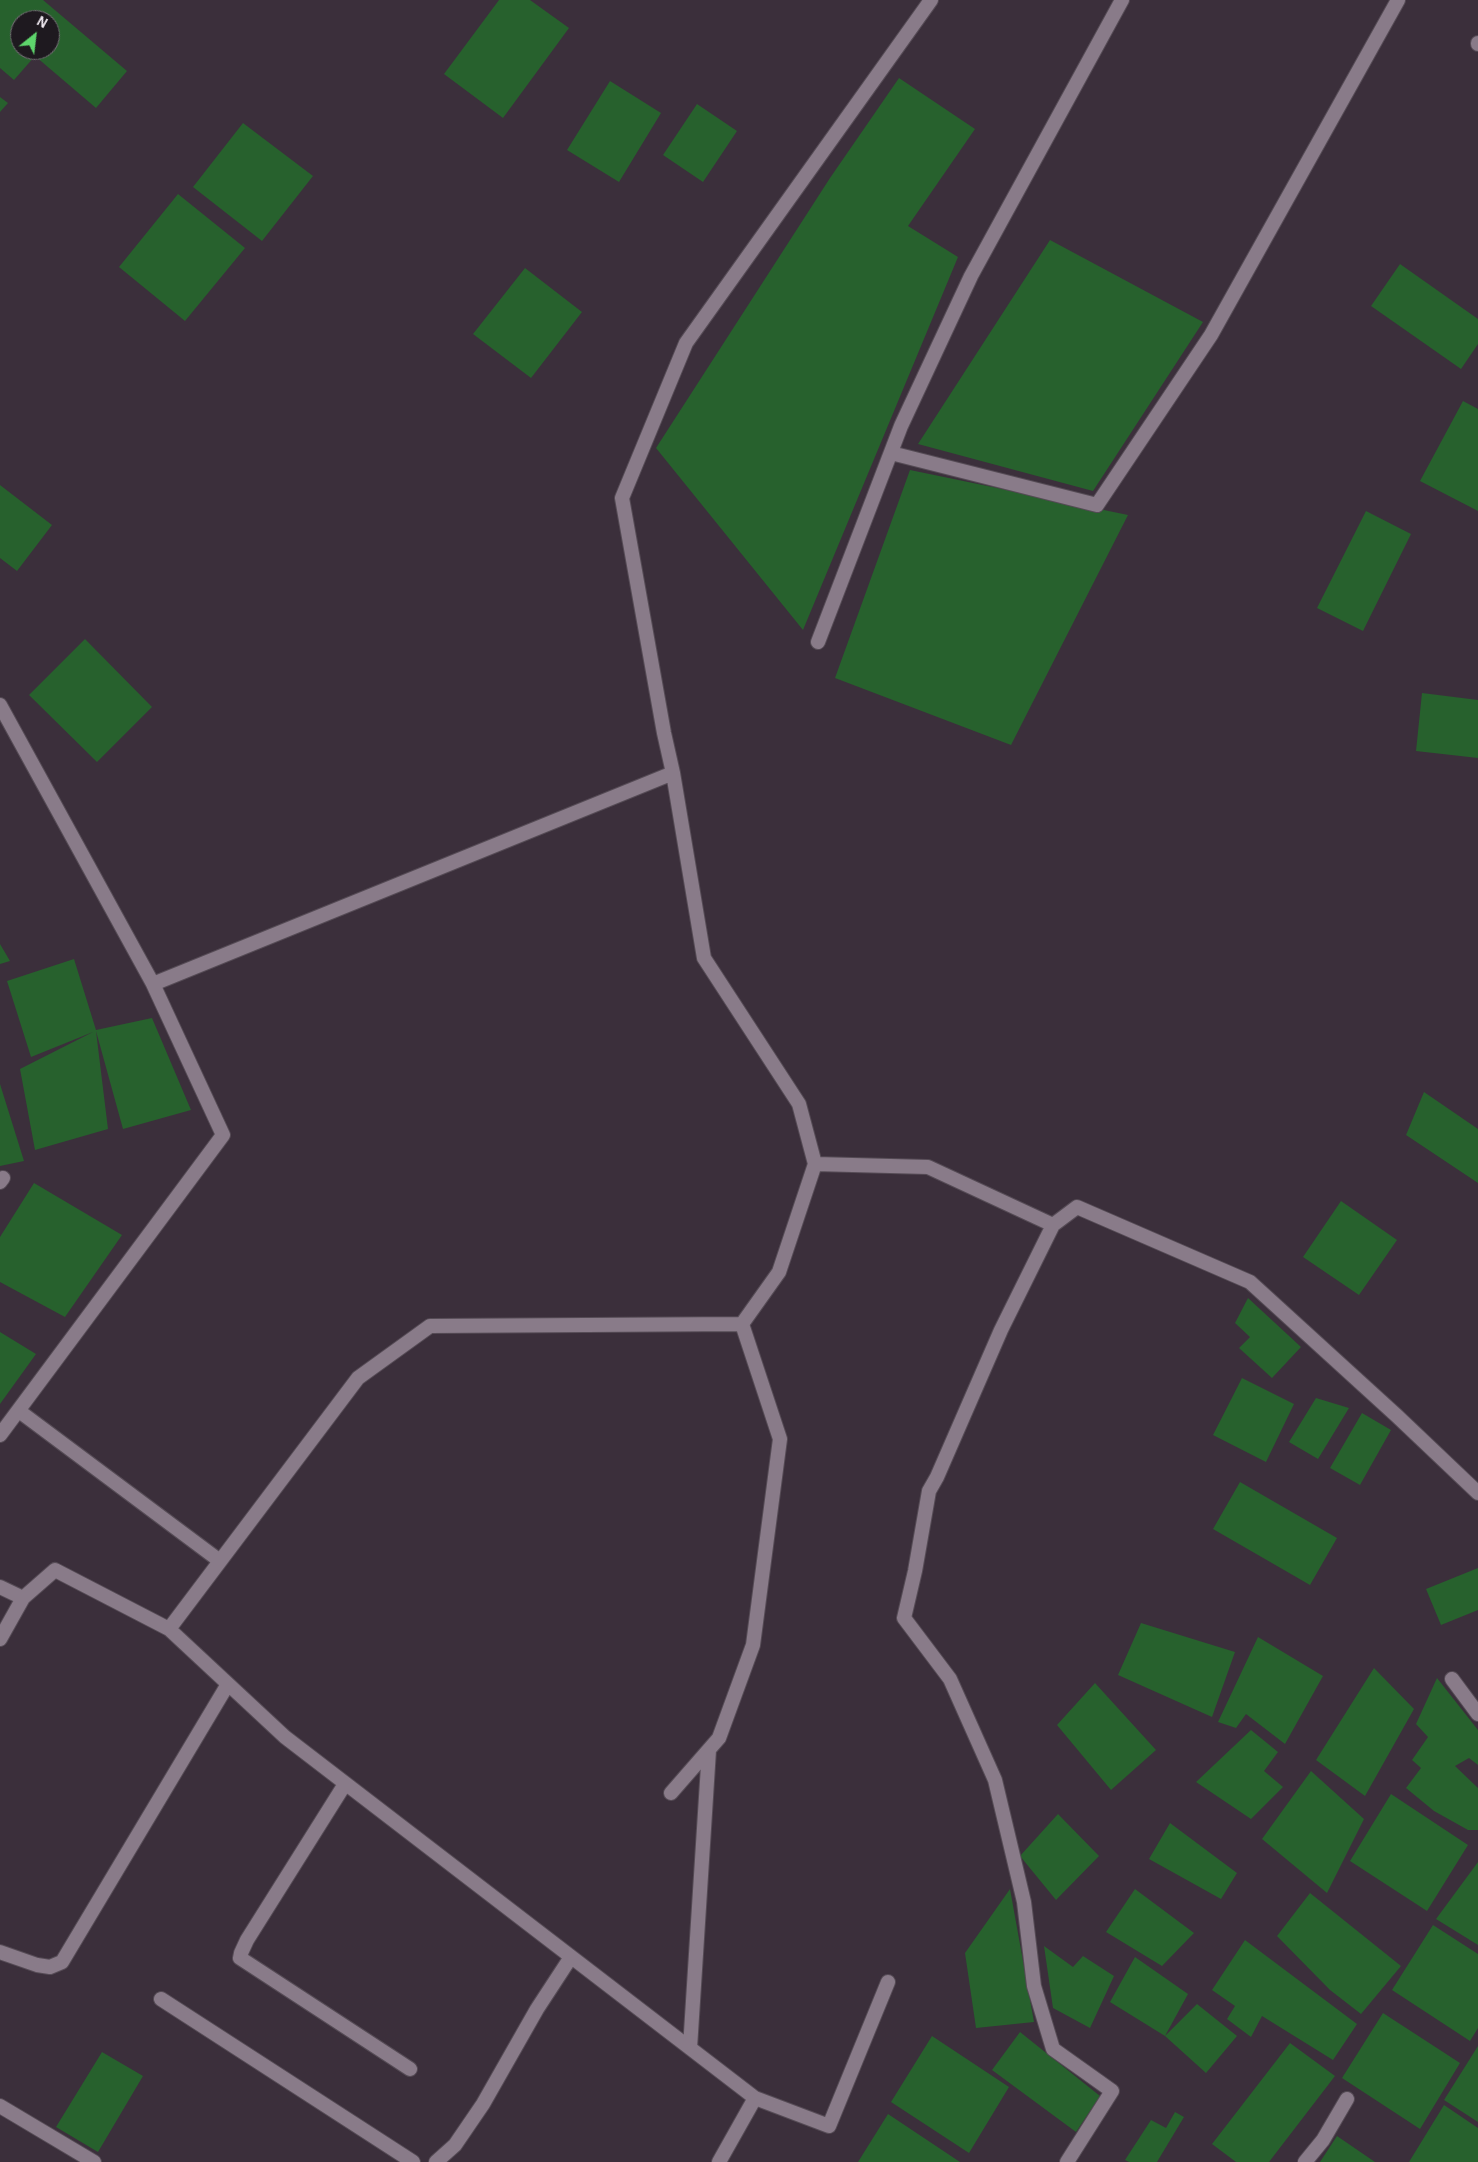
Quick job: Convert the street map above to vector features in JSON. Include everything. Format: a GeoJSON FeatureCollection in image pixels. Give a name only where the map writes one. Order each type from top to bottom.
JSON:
{"type":"FeatureCollection","features":[{"type":"Feature","properties":{"kind":"street"},"geometry":{"type":"LineString","coordinates":[[742,1324],[780,1272],[815,1164],[799,1104],[704,958],[673,773],[664,733],[622,498],[686,343],[931,0]]}},
{"type":"Feature","properties":{"kind":"street"},"geometry":{"type":"LineString","coordinates":[[818,642],[901,426],[971,276],[1122,0]]}},
{"type":"Feature","properties":{"kind":"street"},"geometry":{"type":"LineString","coordinates":[[891,453],[1097,506],[1211,335],[1398,0]]}},
{"type":"Feature","properties":{"kind":"street"},"geometry":{"type":"LineString","coordinates":[[0,705],[153,984],[223,1135],[0,1435]]}},
{"type":"Feature","properties":{"kind":"street"},"geometry":{"type":"LineString","coordinates":[[153,984],[673,773]]}},
{"type":"Feature","properties":{"kind":"street"},"geometry":{"type":"LineString","coordinates":[[815,1164],[928,1167],[1053,1225]]}},
{"type":"Feature","properties":{"kind":"street"},"geometry":{"type":"LineString","coordinates":[[1067,2162],[1112,2091],[1053,2049],[1034,1986],[1024,1902],[995,1780],[950,1679],[904,1618],[915,1570],[929,1491],[1001,1330],[1053,1225],[1077,1208],[1250,1282],[1478,1493]]}},
{"type":"Feature","properties":{"kind":"street"},"geometry":{"type":"LineString","coordinates":[[169,1629],[358,1378],[430,1326],[742,1324]]}},
{"type":"Feature","properties":{"kind":"street"},"geometry":{"type":"LineString","coordinates":[[671,1793],[719,1738],[753,1645],[780,1439],[742,1324]]}},
{"type":"Feature","properties":{"kind":"street"},"geometry":{"type":"LineString","coordinates":[[19,1411],[220,1561]]}},
{"type":"Feature","properties":{"kind":"street"},"geometry":{"type":"LineString","coordinates":[[0,1639],[23,1598],[56,1570],[169,1629],[285,1737],[755,2098],[829,2126],[888,1982]]}},
{"type":"Feature","properties":{"kind":"street"},"geometry":{"type":"LineString","coordinates":[[0,1587],[23,1598]]}},
{"type":"Feature","properties":{"kind":"street"},"geometry":{"type":"LineString","coordinates":[[1452,1679],[1478,1714]]}},
{"type":"Feature","properties":{"kind":"street"},"geometry":{"type":"LineString","coordinates":[[0,1952],[37,1965],[50,1967],[62,1962],[228,1684]]}},
{"type":"Feature","properties":{"kind":"street"},"geometry":{"type":"LineString","coordinates":[[690,2048],[709,1750]]}},
{"type":"Feature","properties":{"kind":"street"},"geometry":{"type":"LineString","coordinates":[[345,1784],[247,1940],[240,1958],[410,2069]]}},
{"type":"Feature","properties":{"kind":"street"},"geometry":{"type":"LineString","coordinates":[[436,2162],[455,2145],[483,2104],[537,2009],[571,1957]]}},
{"type":"Feature","properties":{"kind":"street"},"geometry":{"type":"LineString","coordinates":[[161,1999],[413,2162]]}},
{"type":"Feature","properties":{"kind":"street"},"geometry":{"type":"LineString","coordinates":[[719,2162],[755,2098]]}},
{"type":"Feature","properties":{"kind":"street"},"geometry":{"type":"LineString","coordinates":[[1305,2162],[1323,2140],[1347,2099]]}},
{"type":"Feature","properties":{"kind":"street"},"geometry":{"type":"LineString","coordinates":[[0,2106],[94,2162]]}},
{"type":"Feature","properties":{"kind":"building"},"geometry":{"type":"Polygon","coordinates":[[[0,0],[43,0],[55,10],[10,10],[10,60],[32,60],[14,80],[0,68],[0,0]]]}},
{"type":"Feature","properties":{"kind":"building"},"geometry":{"type":"Polygon","coordinates":[[[499,0],[530,0],[569,28],[503,118],[444,74],[499,0]]]}},
{"type":"Feature","properties":{"kind":"building"},"geometry":{"type":"Polygon","coordinates":[[[60,14],[127,71],[96,108],[40,60],[60,60],[60,14]]]}},
{"type":"Feature","properties":{"kind":"building"},"geometry":{"type":"Polygon","coordinates":[[[899,78],[975,129],[908,226],[958,257],[803,630],[656,448],[830,178],[899,78]]]}},
{"type":"Feature","properties":{"kind":"building"},"geometry":{"type":"Polygon","coordinates":[[[610,81],[661,113],[619,182],[567,150],[610,81]]]}},
{"type":"Feature","properties":{"kind":"building"},"geometry":{"type":"Polygon","coordinates":[[[0,97],[8,103],[0,112],[0,97]]]}},
{"type":"Feature","properties":{"kind":"building"},"geometry":{"type":"Polygon","coordinates":[[[697,104],[737,131],[703,182],[663,155],[697,104]]]}},
{"type":"Feature","properties":{"kind":"building"},"geometry":{"type":"Polygon","coordinates":[[[243,123],[313,176],[262,241],[193,187],[243,123]]]}},
{"type":"Feature","properties":{"kind":"building"},"geometry":{"type":"Polygon","coordinates":[[[178,194],[245,248],[185,321],[119,267],[178,194]]]}},
{"type":"Feature","properties":{"kind":"building"},"geometry":{"type":"Polygon","coordinates":[[[1050,240],[1203,322],[1093,491],[918,444],[1050,240]]]}},
{"type":"Feature","properties":{"kind":"building"},"geometry":{"type":"Polygon","coordinates":[[[1400,264],[1478,319],[1478,344],[1461,369],[1371,306],[1400,264]]]}},
{"type":"Feature","properties":{"kind":"building"},"geometry":{"type":"Polygon","coordinates":[[[525,268],[582,312],[531,378],[473,334],[525,268]]]}},
{"type":"Feature","properties":{"kind":"building"},"geometry":{"type":"Polygon","coordinates":[[[1463,401],[1478,409],[1478,511],[1420,481],[1463,401]]]}},
{"type":"Feature","properties":{"kind":"building"},"geometry":{"type":"Polygon","coordinates":[[[910,470],[1128,515],[1011,745],[835,678],[910,470]]]}},
{"type":"Feature","properties":{"kind":"building"},"geometry":{"type":"Polygon","coordinates":[[[0,485],[52,525],[17,571],[0,558],[0,485]]]}},
{"type":"Feature","properties":{"kind":"building"},"geometry":{"type":"Polygon","coordinates":[[[1366,511],[1411,534],[1363,631],[1317,608],[1366,511]]]}},
{"type":"Feature","properties":{"kind":"building"},"geometry":{"type":"Polygon","coordinates":[[[85,639],[152,707],[97,762],[29,695],[85,639]]]}},
{"type":"Feature","properties":{"kind":"building"},"geometry":{"type":"Polygon","coordinates":[[[1422,693],[1478,700],[1478,758],[1416,751],[1422,693]]]}},
{"type":"Feature","properties":{"kind":"building"},"geometry":{"type":"Polygon","coordinates":[[[0,944],[10,961],[0,964],[0,944]]]}},
{"type":"Feature","properties":{"kind":"building"},"geometry":{"type":"Polygon","coordinates":[[[74,959],[96,1030],[152,1018],[191,1110],[123,1129],[96,1031],[108,1129],[35,1150],[20,1069],[93,1032],[31,1057],[7,981],[74,959]]]}},
{"type":"Feature","properties":{"kind":"building"},"geometry":{"type":"Polygon","coordinates":[[[0,1084],[24,1161],[0,1166],[0,1084]]]}},
{"type":"Feature","properties":{"kind":"building"},"geometry":{"type":"Polygon","coordinates":[[[1424,1092],[1478,1129],[1478,1183],[1406,1135],[1424,1092]]]}},
{"type":"Feature","properties":{"kind":"building"},"geometry":{"type":"Polygon","coordinates":[[[34,1183],[122,1235],[65,1317],[0,1282],[0,1237],[34,1183]]]}},
{"type":"Feature","properties":{"kind":"building"},"geometry":{"type":"Polygon","coordinates":[[[1341,1201],[1397,1240],[1359,1295],[1303,1257],[1341,1201]]]}},
{"type":"Feature","properties":{"kind":"building"},"geometry":{"type":"Polygon","coordinates":[[[1248,1298],[1301,1347],[1272,1378],[1239,1348],[1250,1337],[1235,1323],[1248,1298]]]}},
{"type":"Feature","properties":{"kind":"building"},"geometry":{"type":"Polygon","coordinates":[[[0,1332],[36,1354],[0,1404],[0,1332]]]}},
{"type":"Feature","properties":{"kind":"building"},"geometry":{"type":"Polygon","coordinates":[[[1242,1378],[1294,1404],[1266,1462],[1213,1435],[1242,1378]]]}},
{"type":"Feature","properties":{"kind":"building"},"geometry":{"type":"Polygon","coordinates":[[[1316,1398],[1349,1408],[1318,1459],[1289,1442],[1316,1398]]]}},
{"type":"Feature","properties":{"kind":"building"},"geometry":{"type":"Polygon","coordinates":[[[1362,1413],[1391,1430],[1360,1485],[1330,1468],[1362,1413]]]}},
{"type":"Feature","properties":{"kind":"building"},"geometry":{"type":"Polygon","coordinates":[[[1240,1482],[1337,1538],[1310,1585],[1213,1529],[1240,1482]]]}},
{"type":"Feature","properties":{"kind":"building"},"geometry":{"type":"Polygon","coordinates":[[[1478,1568],[1478,1610],[1441,1625],[1426,1589],[1478,1568]]]}},
{"type":"Feature","properties":{"kind":"building"},"geometry":{"type":"Polygon","coordinates":[[[1141,1623],[1235,1652],[1212,1717],[1118,1675],[1141,1623]]]}},
{"type":"Feature","properties":{"kind":"building"},"geometry":{"type":"Polygon","coordinates":[[[1258,1637],[1323,1676],[1285,1744],[1246,1714],[1236,1728],[1218,1722],[1258,1637]]]}},
{"type":"Feature","properties":{"kind":"building"},"geometry":{"type":"Polygon","coordinates":[[[1374,1668],[1414,1709],[1365,1796],[1316,1760],[1374,1668]]]}},
{"type":"Feature","properties":{"kind":"building"},"geometry":{"type":"Polygon","coordinates":[[[1437,1678],[1478,1730],[1478,1765],[1469,1758],[1455,1766],[1478,1788],[1478,1830],[1468,1830],[1434,1811],[1406,1788],[1421,1768],[1412,1760],[1428,1737],[1416,1724],[1437,1678]]]}},
{"type":"Feature","properties":{"kind":"building"},"geometry":{"type":"Polygon","coordinates":[[[1095,1683],[1156,1750],[1111,1790],[1057,1725],[1095,1683]]]}},
{"type":"Feature","properties":{"kind":"building"},"geometry":{"type":"Polygon","coordinates":[[[1251,1730],[1278,1752],[1264,1771],[1283,1787],[1251,1819],[1196,1782],[1251,1730]]]}},
{"type":"Feature","properties":{"kind":"building"},"geometry":{"type":"Polygon","coordinates":[[[1311,1771],[1364,1819],[1327,1893],[1262,1839],[1311,1771]]]}},
{"type":"Feature","properties":{"kind":"building"},"geometry":{"type":"Polygon","coordinates":[[[1391,1794],[1468,1845],[1427,1911],[1350,1861],[1391,1794]]]}},
{"type":"Feature","properties":{"kind":"building"},"geometry":{"type":"Polygon","coordinates":[[[1058,1814],[1099,1856],[1056,1900],[1020,1856],[1058,1814]]]}},
{"type":"Feature","properties":{"kind":"building"},"geometry":{"type":"Polygon","coordinates":[[[1170,1823],[1237,1873],[1221,1899],[1149,1859],[1170,1823]]]}},
{"type":"Feature","properties":{"kind":"building"},"geometry":{"type":"Polygon","coordinates":[[[1478,1862],[1478,1945],[1436,1919],[1478,1862]]]}},
{"type":"Feature","properties":{"kind":"building"},"geometry":{"type":"Polygon","coordinates":[[[1010,1889],[1034,2022],[976,2028],[965,1953],[1010,1889]]]}},
{"type":"Feature","properties":{"kind":"building"},"geometry":{"type":"Polygon","coordinates":[[[1135,1889],[1194,1933],[1162,1966],[1106,1932],[1135,1889]]]}},
{"type":"Feature","properties":{"kind":"building"},"geometry":{"type":"Polygon","coordinates":[[[1310,1893],[1401,1966],[1361,2014],[1330,1990],[1277,1936],[1310,1893]]]}},
{"type":"Feature","properties":{"kind":"building"},"geometry":{"type":"Polygon","coordinates":[[[1433,1925],[1478,1954],[1478,2028],[1470,2041],[1392,1990],[1433,1925]]]}},
{"type":"Feature","properties":{"kind":"building"},"geometry":{"type":"Polygon","coordinates":[[[1245,1940],[1357,2024],[1333,2060],[1262,2016],[1251,2037],[1227,2019],[1235,2006],[1212,1990],[1245,1940]]]}},
{"type":"Feature","properties":{"kind":"building"},"geometry":{"type":"Polygon","coordinates":[[[1044,1946],[1073,1967],[1083,1956],[1114,1976],[1090,2028],[1053,2008],[1044,1946]]]}},
{"type":"Feature","properties":{"kind":"building"},"geometry":{"type":"Polygon","coordinates":[[[1135,1957],[1188,1994],[1165,2036],[1110,2002],[1135,1957]]]}},
{"type":"Feature","properties":{"kind":"building"},"geometry":{"type":"Polygon","coordinates":[[[1197,2004],[1237,2036],[1206,2073],[1165,2036],[1197,2004]]]}},
{"type":"Feature","properties":{"kind":"building"},"geometry":{"type":"Polygon","coordinates":[[[1383,2013],[1460,2063],[1420,2129],[1342,2078],[1383,2013]]]}},
{"type":"Feature","properties":{"kind":"building"},"geometry":{"type":"Polygon","coordinates":[[[1020,2032],[1100,2096],[1076,2132],[992,2070],[1020,2032]]]}},
{"type":"Feature","properties":{"kind":"building"},"geometry":{"type":"Polygon","coordinates":[[[932,2036],[1009,2087],[969,2153],[891,2102],[932,2036]]]}},
{"type":"Feature","properties":{"kind":"building"},"geometry":{"type":"Polygon","coordinates":[[[1290,2043],[1335,2076],[1269,2162],[1236,2162],[1212,2144],[1290,2043]]]}},
{"type":"Feature","properties":{"kind":"building"},"geometry":{"type":"Polygon","coordinates":[[[1478,2046],[1478,2122],[1444,2100],[1478,2046]]]}},
{"type":"Feature","properties":{"kind":"building"},"geometry":{"type":"Polygon","coordinates":[[[102,2052],[143,2076],[98,2152],[56,2127],[102,2052]]]}},
{"type":"Feature","properties":{"kind":"building"},"geometry":{"type":"Polygon","coordinates":[[[1444,2105],[1478,2128],[1478,2162],[1409,2162],[1444,2105]]]}},
{"type":"Feature","properties":{"kind":"building"},"geometry":{"type":"Polygon","coordinates":[[[1175,2112],[1184,2117],[1157,2162],[1129,2162],[1125,2160],[1151,2120],[1166,2128],[1175,2112]]]}},
{"type":"Feature","properties":{"kind":"building"},"geometry":{"type":"Polygon","coordinates":[[[888,2114],[960,2162],[858,2162],[888,2114]]]}},
{"type":"Feature","properties":{"kind":"building"},"geometry":{"type":"Polygon","coordinates":[[[1337,2136],[1375,2162],[1320,2162],[1337,2136]]]}}]}
